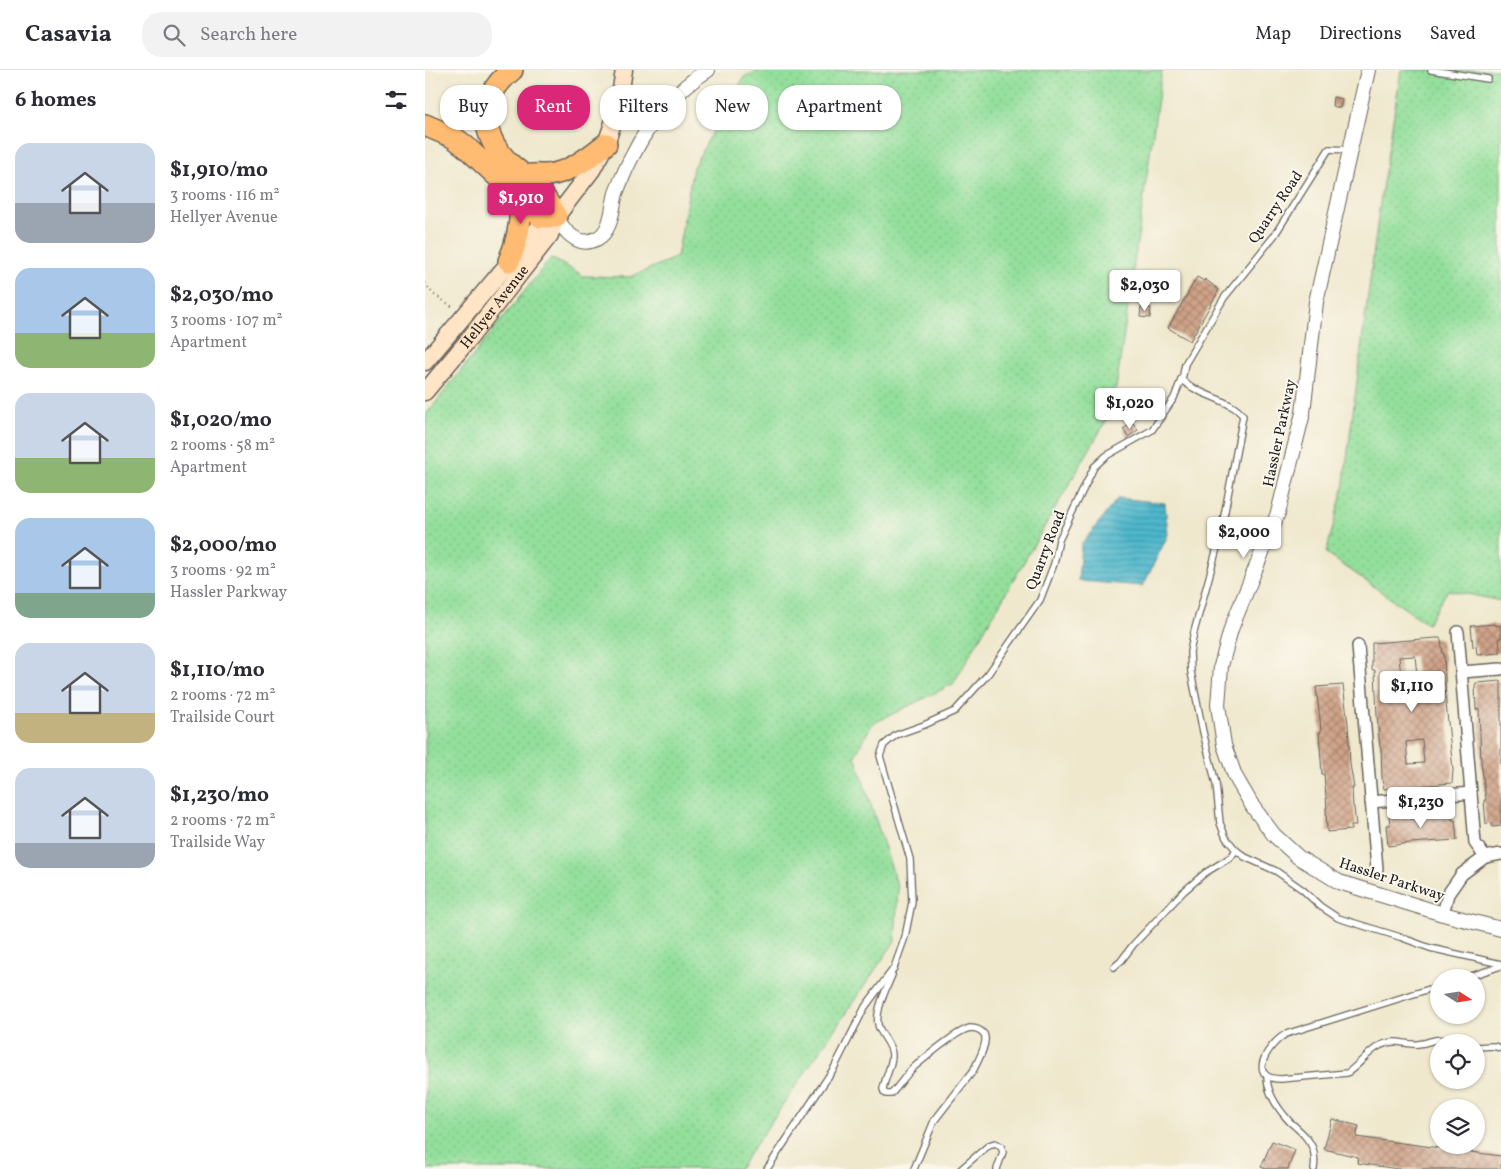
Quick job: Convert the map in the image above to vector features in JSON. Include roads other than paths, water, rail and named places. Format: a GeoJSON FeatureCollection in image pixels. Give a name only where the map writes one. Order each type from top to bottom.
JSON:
{"type":"FeatureCollection","features":[{"type":"Feature","properties":{"kind":"highway"},"geometry":{"type":"LineString","coordinates":[[425,125],[453,137],[465,146],[541,217],[556,217],[551,205],[524,176],[506,161],[491,137],[487,126],[487,105],[491,95],[497,84],[512,70]]}},
{"type":"Feature","properties":{"kind":"highway"},"geometry":{"type":"LineString","coordinates":[[524,176],[547,175],[560,172],[581,163],[606,144]]}},
{"type":"Feature","properties":{"kind":"highway"},"geometry":{"type":"LineString","coordinates":[[509,261],[519,234],[521,199]]}},
{"type":"Feature","properties":{"kind":"main road","name":"Hellyer Avenue"},"geometry":{"type":"LineString","coordinates":[[425,392],[550,236],[556,217],[592,170],[606,144],[618,108],[624,70]]}},
{"type":"Feature","properties":{"kind":"main road","name":"Hellyer Avenue"},"geometry":{"type":"LineString","coordinates":[[425,362],[540,226],[556,217]]}},
{"type":"Feature","properties":{"kind":"street"},"geometry":{"type":"LineString","coordinates":[[556,217],[564,230],[580,241],[588,242],[599,238],[606,231],[620,185],[633,155],[649,128],[671,101],[698,76],[708,70]]}},
{"type":"Feature","properties":{"kind":"street","name":"Hassler Parkway"},"geometry":{"type":"LineString","coordinates":[[1368,70],[1317,302],[1303,414],[1278,513],[1231,629],[1221,666],[1218,705],[1224,745],[1235,776],[1253,807],[1274,835],[1298,857],[1339,882],[1443,914],[1501,929]]}},
{"type":"Feature","properties":{"kind":"street"},"geometry":{"type":"LineString","coordinates":[[1458,632],[1475,842],[1485,857]]}},
{"type":"Feature","properties":{"kind":"street"},"geometry":{"type":"LineString","coordinates":[[1358,646],[1377,869]]}},
{"type":"Feature","properties":{"kind":"street"},"geometry":{"type":"LineString","coordinates":[[1461,672],[1501,669]]}},
{"type":"Feature","properties":{"kind":"street"},"geometry":{"type":"LineString","coordinates":[[1371,802],[1471,793]]}},
{"type":"Feature","properties":{"kind":"street"},"geometry":{"type":"LineString","coordinates":[[1443,914],[1448,894],[1462,874],[1485,857],[1501,854]]}},
{"type":"Feature","properties":{"kind":"lane"},"geometry":{"type":"LineString","coordinates":[[1431,70],[1488,79]]}},
{"type":"Feature","properties":{"kind":"lane","name":"Quarry Road"},"geometry":{"type":"LineString","coordinates":[[914,1169],[934,1121],[973,1071],[978,1062],[985,1039],[983,1034],[976,1029],[970,1028],[960,1033],[912,1069],[893,1092],[888,1094],[884,1092],[883,1089],[892,1056],[891,1048],[877,1024],[879,1010],[905,937],[912,902],[910,859],[880,756],[884,745],[896,735],[924,726],[955,711],[989,674],[1040,600],[1054,564],[1059,540],[1094,467],[1106,456],[1152,430],[1174,398],[1185,364],[1224,298],[1274,236],[1329,149],[1351,150]]}},
{"type":"Feature","properties":{"kind":"lane"},"geometry":{"type":"LineString","coordinates":[[1181,379],[1188,387],[1227,404],[1243,416],[1220,537],[1190,652],[1191,672],[1216,784],[1220,824],[1225,838],[1236,850],[1276,871],[1338,918],[1400,936],[1429,948],[1501,965]]}},
{"type":"Feature","properties":{"kind":"lane"},"geometry":{"type":"LineString","coordinates":[[1114,966],[1121,961],[1183,892],[1205,873],[1231,857],[1236,850]]}},
{"type":"Feature","properties":{"kind":"lane"},"geometry":{"type":"LineString","coordinates":[[1485,971],[1501,965]]}},
{"type":"Feature","properties":{"kind":"lane"},"geometry":{"type":"LineString","coordinates":[[767,1169],[834,1068],[865,1007],[894,968]]}},
{"type":"Feature","properties":{"kind":"lane"},"geometry":{"type":"LineString","coordinates":[[1430,989],[1286,1034],[1273,1044],[1262,1066],[1263,1073],[1271,1079],[1347,1073],[1378,1046],[1396,1042],[1417,1044],[1430,1040]]}},
{"type":"Feature","properties":{"kind":"lane"},"geometry":{"type":"LineString","coordinates":[[1485,1047],[1501,1048]]}},
{"type":"Feature","properties":{"kind":"lane"},"geometry":{"type":"LineString","coordinates":[[1267,1077],[1269,1092],[1278,1107],[1310,1142],[1315,1158],[1314,1169]]}},
{"type":"Feature","properties":{"kind":"lane"},"geometry":{"type":"LineString","coordinates":[[961,1169],[989,1145],[995,1143],[1001,1146],[1003,1152],[997,1169]]}},
{"type":"Feature","properties":{"kind":"water"},"geometry":{"type":"Polygon","coordinates":[[[1118,498],[1165,503],[1168,535],[1143,586],[1078,581],[1081,545],[1118,498]]]}}]}
